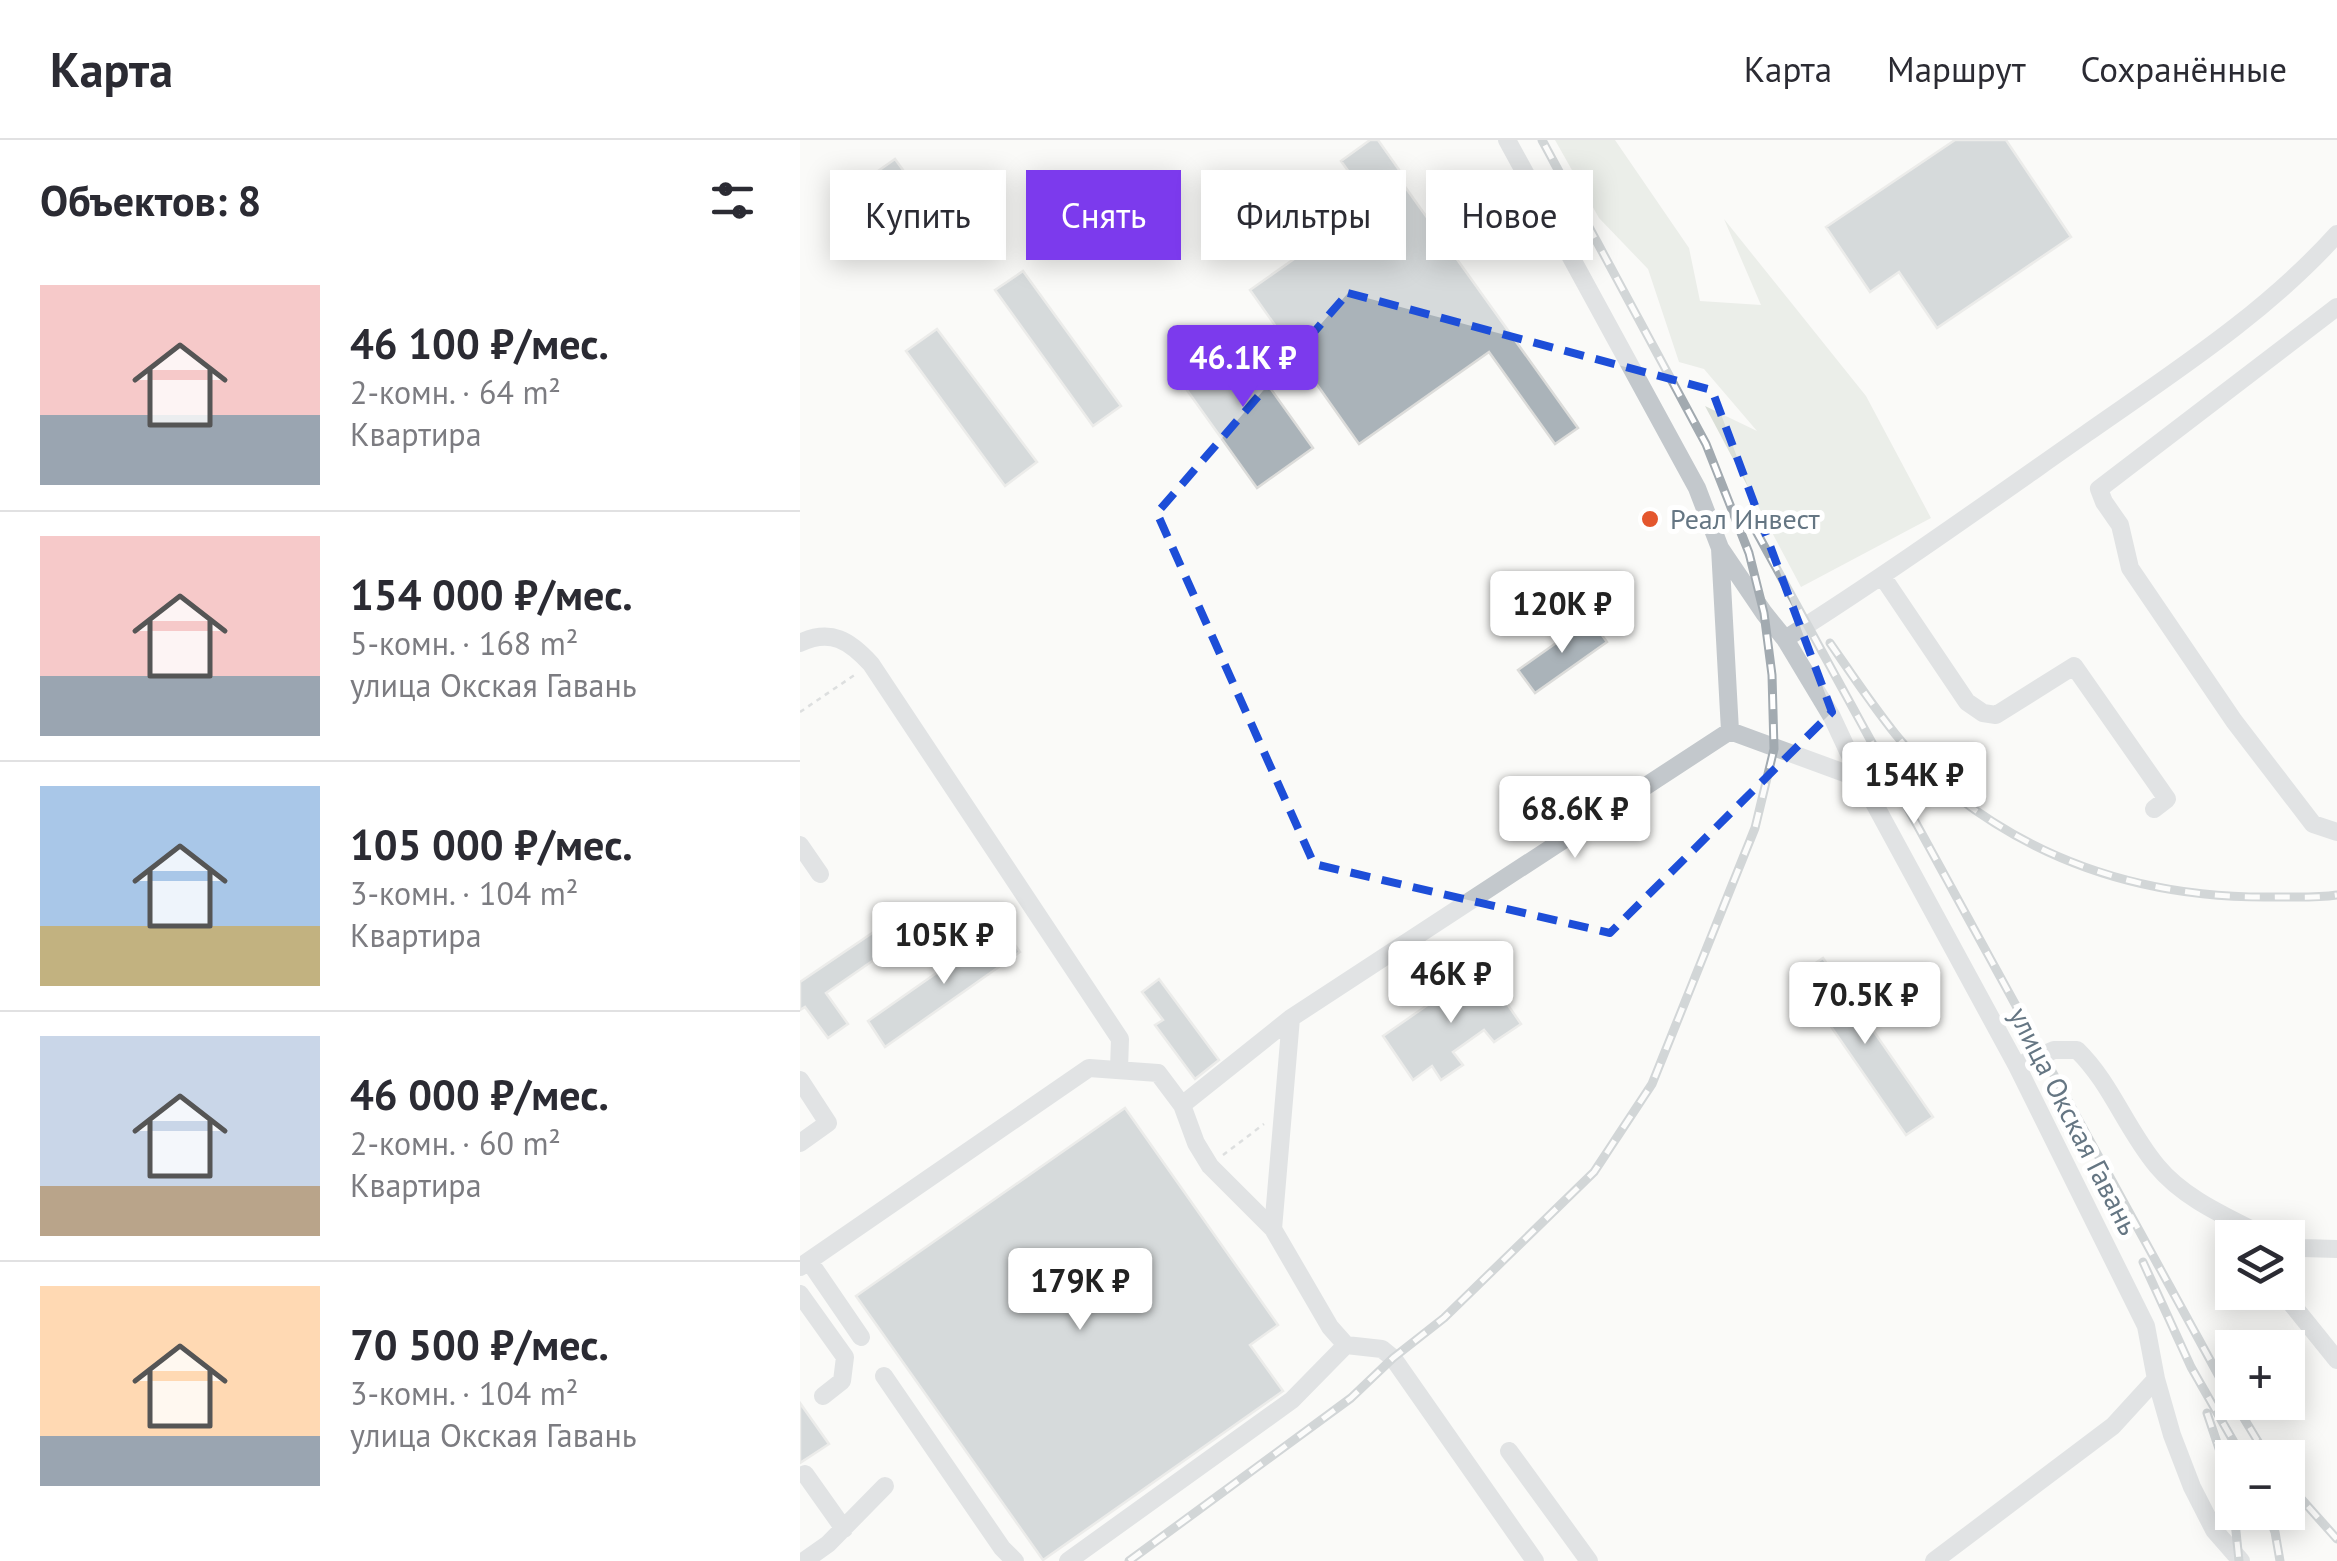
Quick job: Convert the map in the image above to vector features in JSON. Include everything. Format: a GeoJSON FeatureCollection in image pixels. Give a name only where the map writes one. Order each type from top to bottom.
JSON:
{"type":"FeatureCollection","features":[{"type":"Feature","properties":{"kind":"street","name":"улица Окская Гавань"},"geometry":{"type":"LineString","coordinates":[[1507,140],[1697,488],[1720,548],[1785,639],[1832,717],[1861,779],[2018,1066],[2146,1326],[2156,1379],[2192,1487],[2227,1553],[2241,1561]]}},
{"type":"Feature","properties":{"kind":"street"},"geometry":{"type":"LineString","coordinates":[[1785,639],[2180,368],[2302,273],[2337,234]]}},
{"type":"Feature","properties":{"kind":"street"},"geometry":{"type":"LineString","coordinates":[[2337,307],[2100,489],[2120,524],[2130,568],[2234,721],[2312,824],[2337,832]]}},
{"type":"Feature","properties":{"kind":"street"},"geometry":{"type":"LineString","coordinates":[[1720,548],[1730,732]]}},
{"type":"Feature","properties":{"kind":"street"},"geometry":{"type":"LineString","coordinates":[[1882,576],[1967,702],[1983,713],[1996,715],[2074,666],[2167,799],[2154,809]]}},
{"type":"Feature","properties":{"kind":"street"},"geometry":{"type":"LineString","coordinates":[[800,642],[832,635],[853,643],[871,664],[1120,1039],[1119,1069]]}},
{"type":"Feature","properties":{"kind":"street"},"geometry":{"type":"LineString","coordinates":[[1730,732],[1861,779]]}},
{"type":"Feature","properties":{"kind":"street"},"geometry":{"type":"LineString","coordinates":[[1182,1104],[1292,1018],[1730,732]]}},
{"type":"Feature","properties":{"kind":"street"},"geometry":{"type":"LineString","coordinates":[[800,845],[820,874]]}},
{"type":"Feature","properties":{"kind":"street"},"geometry":{"type":"LineString","coordinates":[[1274,1229],[1292,1018]]}},
{"type":"Feature","properties":{"kind":"street"},"geometry":{"type":"LineString","coordinates":[[2018,1066],[2054,1050],[2077,1050],[2096,1068],[2157,1166],[2181,1189],[2234,1220]]}},
{"type":"Feature","properties":{"kind":"street"},"geometry":{"type":"LineString","coordinates":[[861,1337],[805,1264],[1089,1068],[1158,1073],[1182,1104],[1196,1143],[1210,1166],[1274,1229],[1319,1311],[1346,1345],[1382,1349],[1393,1358],[1535,1561]]}},
{"type":"Feature","properties":{"kind":"street"},"geometry":{"type":"LineString","coordinates":[[800,1080],[828,1123],[800,1143]]}},
{"type":"Feature","properties":{"kind":"street"},"geometry":{"type":"LineString","coordinates":[[2215,1210],[2223,1220]]}},
{"type":"Feature","properties":{"kind":"street"},"geometry":{"type":"LineString","coordinates":[[2305,1248],[2337,1249]]}},
{"type":"Feature","properties":{"kind":"street"},"geometry":{"type":"LineString","coordinates":[[800,1294],[844,1357],[842,1381],[823,1396]]}},
{"type":"Feature","properties":{"kind":"street"},"geometry":{"type":"LineString","coordinates":[[2297,1310],[2337,1360]]}},
{"type":"Feature","properties":{"kind":"street"},"geometry":{"type":"LineString","coordinates":[[1068,1561],[1292,1400],[1346,1345]]}},
{"type":"Feature","properties":{"kind":"street"},"geometry":{"type":"LineString","coordinates":[[884,1376],[1002,1548],[1015,1561]]}},
{"type":"Feature","properties":{"kind":"street"},"geometry":{"type":"LineString","coordinates":[[1934,1561],[2113,1426],[2156,1379]]}},
{"type":"Feature","properties":{"kind":"street"},"geometry":{"type":"LineString","coordinates":[[1510,1450],[1589,1561]]}},
{"type":"Feature","properties":{"kind":"street"},"geometry":{"type":"LineString","coordinates":[[804,1474],[844,1529]]}},
{"type":"Feature","properties":{"kind":"street"},"geometry":{"type":"LineString","coordinates":[[804,1561],[844,1529],[885,1486]]}},
{"type":"Feature","properties":{"kind":"path"},"geometry":{"type":"LineString","coordinates":[[800,712],[871,664]]}},
{"type":"Feature","properties":{"kind":"path"},"geometry":{"type":"LineString","coordinates":[[1210,1166],[1283,1109]]}},
{"type":"Feature","properties":{"kind":"highlighted area"},"geometry":{"type":"Polygon","coordinates":[[[1348,293],[1712,390],[1832,712],[1610,933],[1314,864],[1157,513],[1348,293]]]}},
{"type":"Feature","properties":{"kind":"shaded area"},"geometry":{"type":"Polygon","coordinates":[[[1555,140],[1615,140],[1689,248],[1700,301],[1761,305],[1724,219],[1866,396],[1931,518],[1801,587],[1705,406],[1757,431],[1704,369],[1679,362],[1648,269],[1593,207],[1593,170],[1572,170],[1555,140]]]}},
{"type":"Feature","properties":{"kind":"building"},"geometry":{"type":"Polygon","coordinates":[[[1370,140],[1378,140],[1399,170],[1347,170],[1341,161],[1370,140]]]}},
{"type":"Feature","properties":{"kind":"building"},"geometry":{"type":"Polygon","coordinates":[[[1955,140],[2006,140],[2071,237],[1937,328],[1899,272],[1870,292],[1826,227],[1955,140]]]}},
{"type":"Feature","properties":{"kind":"building"},"geometry":{"type":"Polygon","coordinates":[[[895,159],[903,170],[879,170],[895,159]]]}},
{"type":"Feature","properties":{"kind":"building"},"geometry":{"type":"Polygon","coordinates":[[[1406,188],[1426,216],[1426,260],[1458,260],[1578,428],[1555,444],[1489,352],[1359,444],[1250,290],[1293,260],[1406,260],[1406,188]]]}},
{"type":"Feature","properties":{"kind":"building"},"geometry":{"type":"Polygon","coordinates":[[[1023,271],[1121,406],[1093,426],[995,290],[1023,271]]]}},
{"type":"Feature","properties":{"kind":"building"},"geometry":{"type":"Polygon","coordinates":[[[937,329],[1037,462],[1005,486],[906,351],[937,329]]]}},
{"type":"Feature","properties":{"kind":"building"},"geometry":{"type":"Polygon","coordinates":[[[1230,332],[1313,448],[1257,488],[1174,372],[1230,332]]]}},
{"type":"Feature","properties":{"kind":"building"},"geometry":{"type":"Polygon","coordinates":[[[1590,619],[1607,642],[1535,693],[1518,670],[1590,619]]]}},
{"type":"Feature","properties":{"kind":"building"},"geometry":{"type":"Polygon","coordinates":[[[884,925],[897,944],[826,993],[848,1024],[828,1038],[805,1007],[800,1010],[800,982],[884,925]]]}},
{"type":"Feature","properties":{"kind":"building"},"geometry":{"type":"Polygon","coordinates":[[[1002,927],[1020,952],[885,1047],[868,1021],[1002,927]]]}},
{"type":"Feature","properties":{"kind":"building"},"geometry":{"type":"Polygon","coordinates":[[[1823,958],[1933,1117],[1906,1135],[1796,976],[1823,958]]]}},
{"type":"Feature","properties":{"kind":"building"},"geometry":{"type":"Polygon","coordinates":[[[1482,967],[1521,1024],[1494,1042],[1484,1030],[1453,1052],[1463,1065],[1441,1080],[1432,1066],[1413,1080],[1383,1036],[1482,967]]]}},
{"type":"Feature","properties":{"kind":"building"},"geometry":{"type":"Polygon","coordinates":[[[1159,979],[1219,1060],[1195,1079],[1155,1025],[1163,1020],[1142,992],[1159,979]]]}},
{"type":"Feature","properties":{"kind":"building"},"geometry":{"type":"Polygon","coordinates":[[[1125,1108],[1278,1325],[1250,1345],[1283,1391],[1043,1560],[856,1296],[1125,1108]]]}},
{"type":"Feature","properties":{"kind":"building"},"geometry":{"type":"Polygon","coordinates":[[[800,1403],[829,1444],[800,1463],[800,1403]]]}},
{"type":"Feature","properties":{"kind":"railway"},"geometry":{"type":"LineString","coordinates":[[1129,1561],[1351,1398],[1444,1318],[1594,1172],[1652,1084],[1755,828],[1774,749],[1772,675],[1764,613],[1749,553],[1706,444],[1542,140]]}},
{"type":"Feature","properties":{"kind":"railway"},"geometry":{"type":"LineString","coordinates":[[1756,531],[2215,1369]]}},
{"type":"Feature","properties":{"kind":"railway"},"geometry":{"type":"LineString","coordinates":[[1830,643],[1920,763],[1956,796],[2029,842],[2067,860],[2148,885],[2232,896],[2337,895]]}},
{"type":"Feature","properties":{"kind":"railway"},"geometry":{"type":"LineString","coordinates":[[2143,1262],[2191,1367],[2233,1440]]}},
{"type":"Feature","properties":{"kind":"railway"},"geometry":{"type":"LineString","coordinates":[[2207,1413],[2216,1440]]}},
{"type":"Feature","properties":{"kind":"railway"},"geometry":{"type":"LineString","coordinates":[[2245,1420],[2257,1440]]}},
{"type":"Feature","properties":{"kind":"railway"},"geometry":{"type":"LineString","coordinates":[[2305,1503],[2337,1539]]}},
{"type":"Feature","properties":{"kind":"railway"},"geometry":{"type":"LineString","coordinates":[[2236,1530],[2239,1561]]}},
{"type":"Feature","properties":{"kind":"railway"},"geometry":{"type":"LineString","coordinates":[[2274,1530],[2280,1561]]}},
{"type":"Feature","properties":{"kind":"place","name":"Реал Инвест"},"geometry":{"type":"Point","coordinates":[1650,519]}}]}
